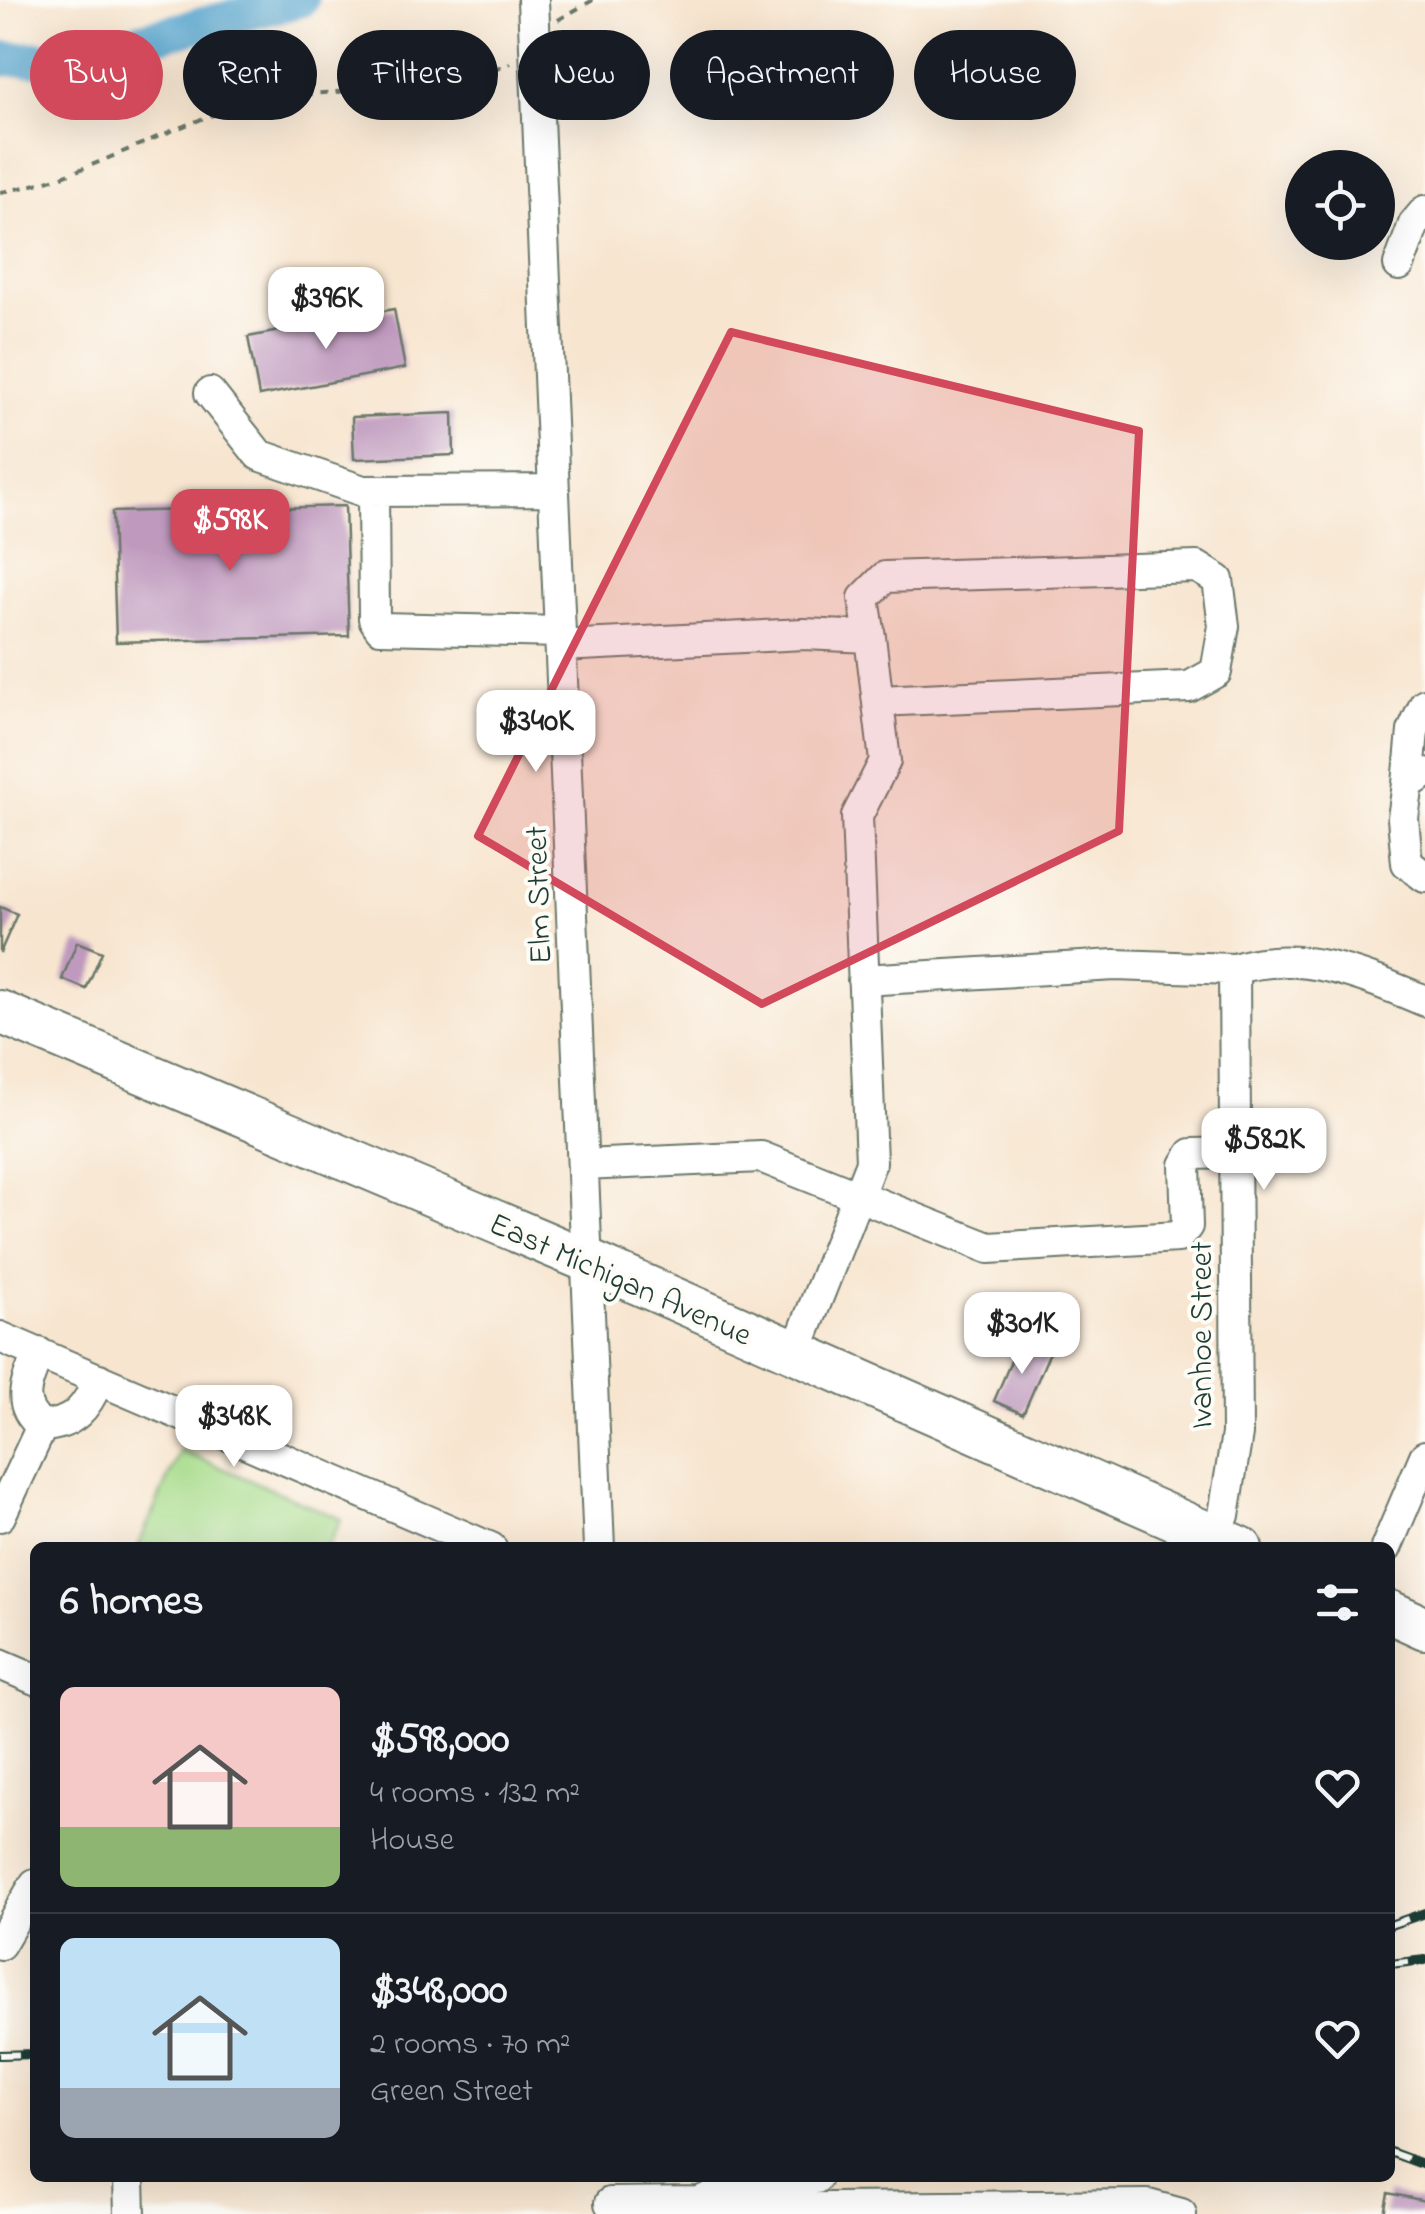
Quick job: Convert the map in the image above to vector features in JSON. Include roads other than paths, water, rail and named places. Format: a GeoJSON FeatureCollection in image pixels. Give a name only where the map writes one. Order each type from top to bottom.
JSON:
{"type":"FeatureCollection","features":[{"type":"Feature","properties":{"kind":"highway","name":"East Michigan Avenue"},"geometry":{"type":"LineString","coordinates":[[4,1023],[588,1261],[1228,1542]]}},
{"type":"Feature","properties":{"kind":"highway"},"geometry":{"type":"LineString","coordinates":[[1395,1614],[1425,1628]]}},
{"type":"Feature","properties":{"kind":"street","name":"Elm Street"},"geometry":{"type":"LineString","coordinates":[[534,0],[599,1542]]}},
{"type":"Feature","properties":{"kind":"street"},"geometry":{"type":"LineString","coordinates":[[1399,265],[1414,224],[1425,210]]}},
{"type":"Feature","properties":{"kind":"street"},"geometry":{"type":"LineString","coordinates":[[210,392],[259,456],[373,491],[554,490]]}},
{"type":"Feature","properties":{"kind":"street"},"geometry":{"type":"LineString","coordinates":[[373,491],[374,619],[380,628],[560,639],[804,634],[870,637]]}},
{"type":"Feature","properties":{"kind":"street"},"geometry":{"type":"LineString","coordinates":[[795,1354],[871,1162],[857,816],[885,761],[864,598],[885,577],[1197,568],[1218,580],[1224,626],[1216,672],[1190,686],[878,701]]}},
{"type":"Feature","properties":{"kind":"street"},"geometry":{"type":"LineString","coordinates":[[1425,704],[1413,731],[1416,778],[1402,818],[1407,863],[1425,877]]}},
{"type":"Feature","properties":{"kind":"street"},"geometry":{"type":"LineString","coordinates":[[863,980],[1115,965],[1234,970],[1253,964],[1327,964],[1425,1001]]}},
{"type":"Feature","properties":{"kind":"street","name":"Ivanhoe Street"},"geometry":{"type":"LineString","coordinates":[[1228,1542],[1224,1515],[1237,1434],[1234,970]]}},
{"type":"Feature","properties":{"kind":"street"},"geometry":{"type":"LineString","coordinates":[[583,1166],[761,1157],[989,1248],[1178,1237],[1187,1226],[1186,1166],[1192,1154],[1234,1152]]}},
{"type":"Feature","properties":{"kind":"street"},"geometry":{"type":"LineString","coordinates":[[0,1337],[477,1542]]}},
{"type":"Feature","properties":{"kind":"street"},"geometry":{"type":"LineString","coordinates":[[39,1353],[24,1404],[42,1426],[57,1426],[77,1416],[99,1379]]}},
{"type":"Feature","properties":{"kind":"street"},"geometry":{"type":"LineString","coordinates":[[0,1516],[42,1426]]}},
{"type":"Feature","properties":{"kind":"street"},"geometry":{"type":"LineString","coordinates":[[1389,1542],[1425,1456]]}},
{"type":"Feature","properties":{"kind":"street"},"geometry":{"type":"LineString","coordinates":[[0,1664],[30,1677]]}},
{"type":"Feature","properties":{"kind":"street"},"geometry":{"type":"LineString","coordinates":[[0,1944],[30,1893]]}},
{"type":"Feature","properties":{"kind":"street"},"geometry":{"type":"LineString","coordinates":[[129,2182],[130,2214]]}},
{"type":"Feature","properties":{"kind":"street"},"geometry":{"type":"LineString","coordinates":[[700,2202],[722,2192],[789,2182]]}},
{"type":"Feature","properties":{"kind":"street"},"geometry":{"type":"LineString","coordinates":[[610,2198],[700,2202],[730,2209],[1148,2204],[1181,2214]]}},
{"type":"Feature","properties":{"kind":"waterway"},"geometry":{"type":"LineString","coordinates":[[0,59],[62,59],[301,0]]}},
{"type":"Feature","properties":{"kind":"railway"},"geometry":{"type":"LineString","coordinates":[[1395,1923],[1425,1913]]}},
{"type":"Feature","properties":{"kind":"railway"},"geometry":{"type":"LineString","coordinates":[[1395,1963],[1425,1960]]}},
{"type":"Feature","properties":{"kind":"railway"},"geometry":{"type":"LineString","coordinates":[[0,2055],[30,2054]]}},
{"type":"Feature","properties":{"kind":"railway"},"geometry":{"type":"LineString","coordinates":[[1395,2154],[1425,2165]]}}]}
